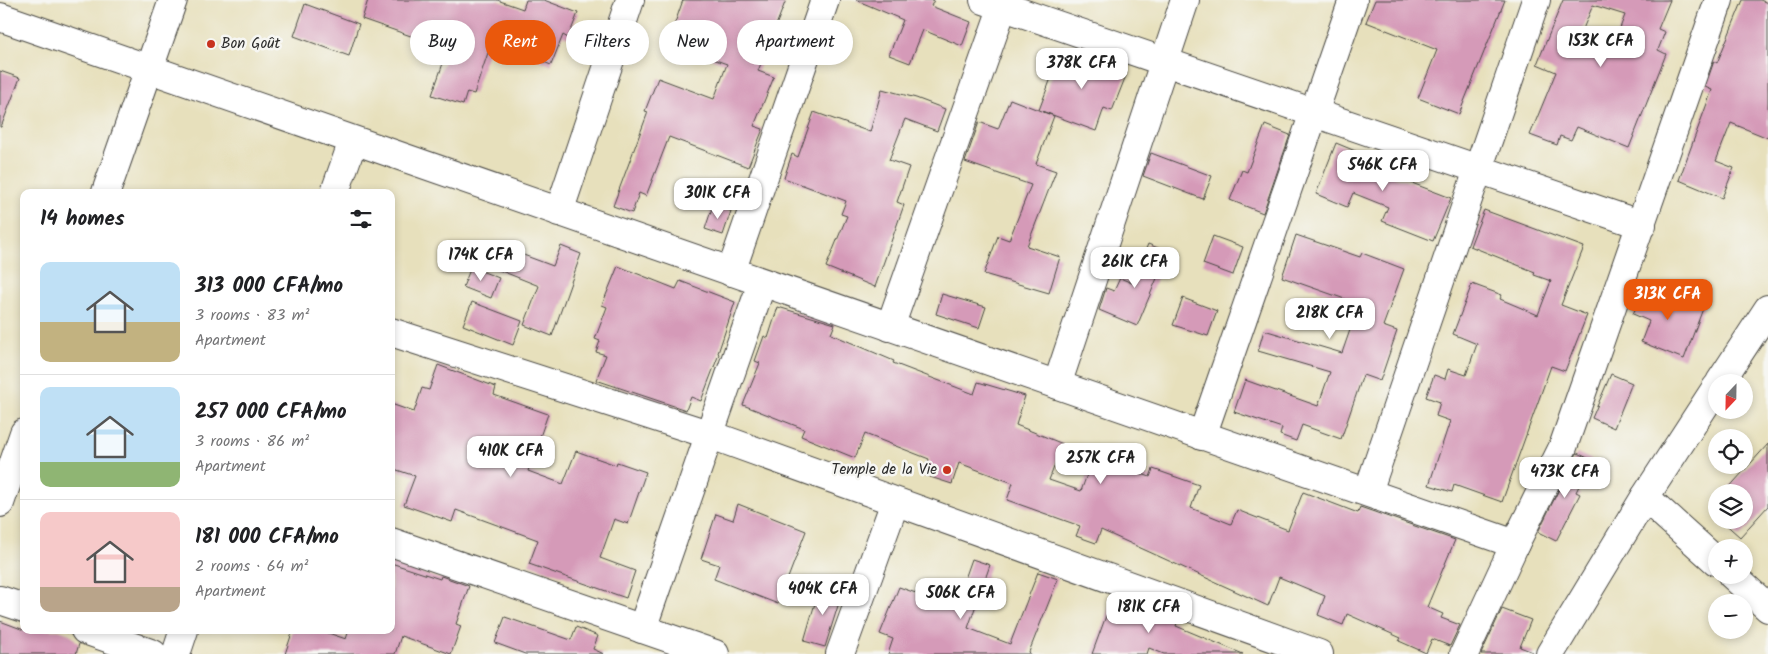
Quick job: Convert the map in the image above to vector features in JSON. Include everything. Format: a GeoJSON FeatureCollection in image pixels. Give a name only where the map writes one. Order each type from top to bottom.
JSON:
{"type":"FeatureCollection","features":[{"type":"Feature","properties":{"kind":"street"},"geometry":{"type":"LineString","coordinates":[[107,189],[173,0]]}},
{"type":"Feature","properties":{"kind":"street"},"geometry":{"type":"LineString","coordinates":[[731,272],[825,0]]}},
{"type":"Feature","properties":{"kind":"street"},"geometry":{"type":"LineString","coordinates":[[1057,385],[1185,0]]}},
{"type":"Feature","properties":{"kind":"street"},"geometry":{"type":"LineString","coordinates":[[1202,436],[1353,0]]}},
{"type":"Feature","properties":{"kind":"street"},"geometry":{"type":"LineString","coordinates":[[1368,492],[1536,0]]}},
{"type":"Feature","properties":{"kind":"street"},"geometry":{"type":"LineString","coordinates":[[1464,654],[1563,447],[1719,0]]}},
{"type":"Feature","properties":{"kind":"street"},"geometry":{"type":"LineString","coordinates":[[559,212],[623,2]]}},
{"type":"Feature","properties":{"kind":"street"},"geometry":{"type":"LineString","coordinates":[[890,327],[997,2],[1164,62],[1642,225]]}},
{"type":"Feature","properties":{"kind":"street"},"geometry":{"type":"LineString","coordinates":[[0,17],[1515,544]]}},
{"type":"Feature","properties":{"kind":"street"},"geometry":{"type":"LineString","coordinates":[[336,189],[353,141]]}},
{"type":"Feature","properties":{"kind":"street"},"geometry":{"type":"LineString","coordinates":[[642,629],[711,435],[762,283]]}},
{"type":"Feature","properties":{"kind":"street"},"geometry":{"type":"LineString","coordinates":[[1725,374],[1768,309]]}},
{"type":"Feature","properties":{"kind":"street"},"geometry":{"type":"LineString","coordinates":[[395,333],[711,435],[1318,654]]}},
{"type":"Feature","properties":{"kind":"street"},"geometry":{"type":"LineString","coordinates":[[1550,654],[1645,497],[1708,400]]}},
{"type":"Feature","properties":{"kind":"street"},"geometry":{"type":"LineString","coordinates":[[0,503],[20,445]]}},
{"type":"Feature","properties":{"kind":"street"},"geometry":{"type":"LineString","coordinates":[[1645,497],[1708,554]]}},
{"type":"Feature","properties":{"kind":"street"},"geometry":{"type":"LineString","coordinates":[[840,654],[895,502]]}},
{"type":"Feature","properties":{"kind":"street"},"geometry":{"type":"LineString","coordinates":[[395,543],[715,654]]}},
{"type":"Feature","properties":{"kind":"street"},"geometry":{"type":"LineString","coordinates":[[1742,584],[1768,608]]}},
{"type":"Feature","properties":{"kind":"street"},"geometry":{"type":"LineString","coordinates":[[0,600],[20,607]]}},
{"type":"Feature","properties":{"kind":"street"},"geometry":{"type":"LineString","coordinates":[[96,634],[153,654]]}},
{"type":"Feature","properties":{"kind":"street"},"geometry":{"type":"LineString","coordinates":[[176,654],[183,634]]}},
{"type":"Feature","properties":{"kind":"building"},"geometry":{"type":"Polygon","coordinates":[[[368,0],[497,0],[523,9],[526,0],[544,0],[578,13],[575,20],[566,20],[566,37],[563,35],[556,52],[556,20],[485,20],[485,62],[474,94],[467,92],[463,105],[432,95],[442,65],[475,65],[475,20],[410,20],[410,36],[362,19],[368,0]]]}},
{"type":"Feature","properties":{"kind":"building"},"geometry":{"type":"Polygon","coordinates":[[[683,0],[786,0],[778,20],[737,20],[737,65],[760,65],[758,71],[774,77],[754,126],[763,129],[748,167],[669,137],[646,196],[639,193],[632,213],[613,206],[648,112],[645,111],[658,78],[714,99],[727,65],[727,20],[676,20],[683,0]]]}},
{"type":"Feature","properties":{"kind":"building"},"geometry":{"type":"Polygon","coordinates":[[[856,0],[934,0],[931,6],[971,22],[962,46],[923,30],[910,63],[889,55],[903,20],[856,0]]]}},
{"type":"Feature","properties":{"kind":"building"},"geometry":{"type":"Polygon","coordinates":[[[1375,0],[1505,0],[1459,114],[1418,98],[1437,50],[1366,22],[1375,0]]]}},
{"type":"Feature","properties":{"kind":"building"},"geometry":{"type":"Polygon","coordinates":[[[1563,0],[1670,0],[1658,29],[1665,32],[1658,50],[1666,54],[1629,148],[1577,127],[1571,140],[1560,136],[1557,145],[1530,135],[1556,72],[1537,64],[1563,0]],[[1593,5],[1578,41],[1610,54],[1625,15],[1593,5]]]}},
{"type":"Feature","properties":{"kind":"building"},"geometry":{"type":"Polygon","coordinates":[[[1743,0],[1760,0],[1768,3],[1768,138],[1731,123],[1716,161],[1734,168],[1722,198],[1679,180],[1712,90],[1705,87],[1714,61],[1717,63],[1743,0]]]}},
{"type":"Feature","properties":{"kind":"building"},"geometry":{"type":"Polygon","coordinates":[[[305,4],[359,24],[349,56],[294,36],[305,4]]]}},
{"type":"Feature","properties":{"kind":"building"},"geometry":{"type":"Polygon","coordinates":[[[1062,49],[1127,73],[1112,111],[1104,108],[1096,131],[1039,110],[1062,49]]]}},
{"type":"Feature","properties":{"kind":"building"},"geometry":{"type":"Polygon","coordinates":[[[0,71],[20,78],[1,127],[0,127],[0,71]]]}},
{"type":"Feature","properties":{"kind":"building"},"geometry":{"type":"Polygon","coordinates":[[[882,89],[916,98],[945,109],[937,131],[905,119],[889,160],[909,167],[897,202],[904,205],[875,287],[826,267],[847,216],[841,214],[846,201],[784,178],[792,154],[798,157],[814,112],[870,132],[882,89]]]}},
{"type":"Feature","properties":{"kind":"building"},"geometry":{"type":"Polygon","coordinates":[[[1010,99],[1054,116],[1036,164],[1056,171],[1027,246],[1060,257],[1049,293],[984,274],[998,236],[1009,240],[1031,185],[965,162],[979,122],[998,129],[1010,99]]]}},
{"type":"Feature","properties":{"kind":"building"},"geometry":{"type":"Polygon","coordinates":[[[1265,125],[1290,135],[1263,213],[1230,200],[1242,170],[1247,172],[1265,125]]]}},
{"type":"Feature","properties":{"kind":"building"},"geometry":{"type":"Polygon","coordinates":[[[1336,143],[1394,167],[1391,175],[1451,198],[1433,241],[1382,221],[1388,207],[1353,193],[1347,207],[1316,194],[1336,143]]]}},
{"type":"Feature","properties":{"kind":"building"},"geometry":{"type":"Polygon","coordinates":[[[1151,153],[1212,176],[1203,199],[1143,176],[1151,153]]]}},
{"type":"Feature","properties":{"kind":"building"},"geometry":{"type":"Polygon","coordinates":[[[713,205],[731,211],[723,235],[705,229],[713,205]]]}},
{"type":"Feature","properties":{"kind":"building"},"geometry":{"type":"Polygon","coordinates":[[[1484,210],[1584,247],[1561,305],[1587,315],[1565,371],[1551,366],[1502,502],[1454,485],[1452,492],[1429,485],[1450,421],[1436,416],[1440,402],[1426,397],[1434,375],[1445,379],[1448,369],[1466,375],[1477,344],[1453,334],[1472,284],[1502,295],[1500,299],[1538,315],[1551,281],[1534,275],[1535,272],[1470,246],[1484,210]]]}},
{"type":"Feature","properties":{"kind":"building"},"geometry":{"type":"Polygon","coordinates":[[[1296,235],[1360,257],[1362,253],[1404,269],[1383,326],[1397,331],[1380,381],[1363,375],[1341,439],[1302,425],[1296,441],[1280,435],[1282,428],[1234,412],[1245,380],[1318,406],[1330,372],[1258,351],[1264,330],[1342,353],[1359,304],[1282,277],[1296,235]]]}},
{"type":"Feature","properties":{"kind":"building"},"geometry":{"type":"Polygon","coordinates":[[[1213,236],[1243,247],[1233,275],[1203,264],[1213,236]]]}},
{"type":"Feature","properties":{"kind":"building"},"geometry":{"type":"Polygon","coordinates":[[[1148,244],[1168,252],[1137,326],[1099,310],[1106,288],[1114,291],[1120,278],[1132,283],[1148,244]]]}},
{"type":"Feature","properties":{"kind":"building"},"geometry":{"type":"Polygon","coordinates":[[[561,246],[581,254],[552,336],[524,325],[539,286],[494,268],[502,247],[553,266],[561,246]]]}},
{"type":"Feature","properties":{"kind":"building"},"geometry":{"type":"Polygon","coordinates":[[[618,266],[676,289],[680,281],[735,302],[719,354],[701,401],[691,397],[686,410],[596,380],[606,355],[596,352],[600,341],[595,339],[607,307],[602,305],[618,266]]]}},
{"type":"Feature","properties":{"kind":"building"},"geometry":{"type":"Polygon","coordinates":[[[471,267],[499,278],[491,298],[463,287],[471,267]]]}},
{"type":"Feature","properties":{"kind":"building"},"geometry":{"type":"Polygon","coordinates":[[[1647,283],[1679,298],[1704,306],[1684,359],[1641,342],[1649,321],[1633,314],[1647,283]]]}},
{"type":"Feature","properties":{"kind":"building"},"geometry":{"type":"Polygon","coordinates":[[[942,294],[986,307],[979,328],[936,314],[942,294]]]}},
{"type":"Feature","properties":{"kind":"building"},"geometry":{"type":"Polygon","coordinates":[[[1183,298],[1217,311],[1208,336],[1173,325],[1183,298]]]}},
{"type":"Feature","properties":{"kind":"building"},"geometry":{"type":"Polygon","coordinates":[[[472,302],[522,321],[513,345],[463,325],[472,302]]]}},
{"type":"Feature","properties":{"kind":"building"},"geometry":{"type":"Polygon","coordinates":[[[778,307],[835,324],[831,334],[894,361],[893,363],[974,394],[978,382],[1025,396],[1016,425],[1063,444],[1049,480],[1081,491],[1094,456],[1150,477],[1153,469],[1199,485],[1191,508],[1231,524],[1237,510],[1288,530],[1303,492],[1358,513],[1360,507],[1455,540],[1427,607],[1443,614],[1441,618],[1460,625],[1450,646],[1432,639],[1426,653],[1399,641],[1401,638],[1347,614],[1343,625],[1318,615],[1325,596],[1279,577],[1268,606],[1101,530],[1096,543],[1076,536],[1080,526],[1007,500],[1013,483],[959,463],[952,484],[924,475],[929,459],[865,434],[855,458],[801,436],[804,429],[743,405],[760,363],[755,361],[764,336],[768,338],[778,307]]]}},
{"type":"Feature","properties":{"kind":"building"},"geometry":{"type":"Polygon","coordinates":[[[438,365],[496,387],[494,395],[548,414],[528,471],[563,484],[576,451],[616,465],[617,462],[646,472],[628,524],[614,519],[600,558],[635,571],[626,598],[529,564],[538,540],[456,510],[452,522],[404,505],[415,476],[395,469],[395,405],[414,412],[422,388],[429,390],[438,365]]]}},
{"type":"Feature","properties":{"kind":"building"},"geometry":{"type":"Polygon","coordinates":[[[1611,374],[1632,383],[1614,428],[1592,418],[1611,374]]]}},
{"type":"Feature","properties":{"kind":"building"},"geometry":{"type":"Polygon","coordinates":[[[1768,444],[1768,506],[1753,523],[1753,484],[1732,484],[1741,474],[1753,474],[1753,461],[1768,444]]]}},
{"type":"Feature","properties":{"kind":"building"},"geometry":{"type":"Polygon","coordinates":[[[1577,453],[1592,460],[1576,492],[1580,494],[1556,541],[1538,532],[1577,453]]]}},
{"type":"Feature","properties":{"kind":"building"},"geometry":{"type":"Polygon","coordinates":[[[738,504],[806,531],[778,604],[714,579],[719,565],[701,559],[716,514],[733,520],[738,504]]]}},
{"type":"Feature","properties":{"kind":"building"},"geometry":{"type":"Polygon","coordinates":[[[1731,529],[1747,529],[1740,537],[1731,529]]]}},
{"type":"Feature","properties":{"kind":"building"},"geometry":{"type":"Polygon","coordinates":[[[972,559],[990,565],[968,628],[1010,644],[1038,572],[1058,579],[1029,652],[1031,654],[888,654],[893,639],[880,634],[899,587],[955,607],[972,559]]]}},
{"type":"Feature","properties":{"kind":"building"},"geometry":{"type":"Polygon","coordinates":[[[395,564],[440,579],[441,576],[469,586],[456,624],[461,626],[451,654],[401,636],[395,654],[285,654],[292,634],[331,634],[346,639],[348,634],[395,634],[395,564]]]}},
{"type":"Feature","properties":{"kind":"building"},"geometry":{"type":"Polygon","coordinates":[[[820,586],[842,593],[825,647],[804,641],[820,586]]]}},
{"type":"Feature","properties":{"kind":"building"},"geometry":{"type":"Polygon","coordinates":[[[1113,597],[1177,623],[1176,626],[1243,654],[1164,654],[1149,648],[1147,654],[1092,654],[1113,597]]]}},
{"type":"Feature","properties":{"kind":"building"},"geometry":{"type":"Polygon","coordinates":[[[1502,609],[1531,620],[1520,647],[1533,652],[1533,654],[1481,654],[1502,609]]]}},
{"type":"Feature","properties":{"kind":"building"},"geometry":{"type":"Polygon","coordinates":[[[505,617],[571,640],[576,627],[598,636],[593,649],[604,654],[525,654],[495,643],[505,617]]]}},
{"type":"Feature","properties":{"kind":"building"},"geometry":{"type":"Polygon","coordinates":[[[0,621],[20,628],[20,634],[70,634],[79,644],[76,654],[0,654],[0,621]]]}},
{"type":"Feature","properties":{"kind":"place","name":"Bon Goût"},"geometry":{"type":"Point","coordinates":[211,44]}},
{"type":"Feature","properties":{"kind":"place","name":"Temple de la Vie"},"geometry":{"type":"Point","coordinates":[947,470]}}]}
